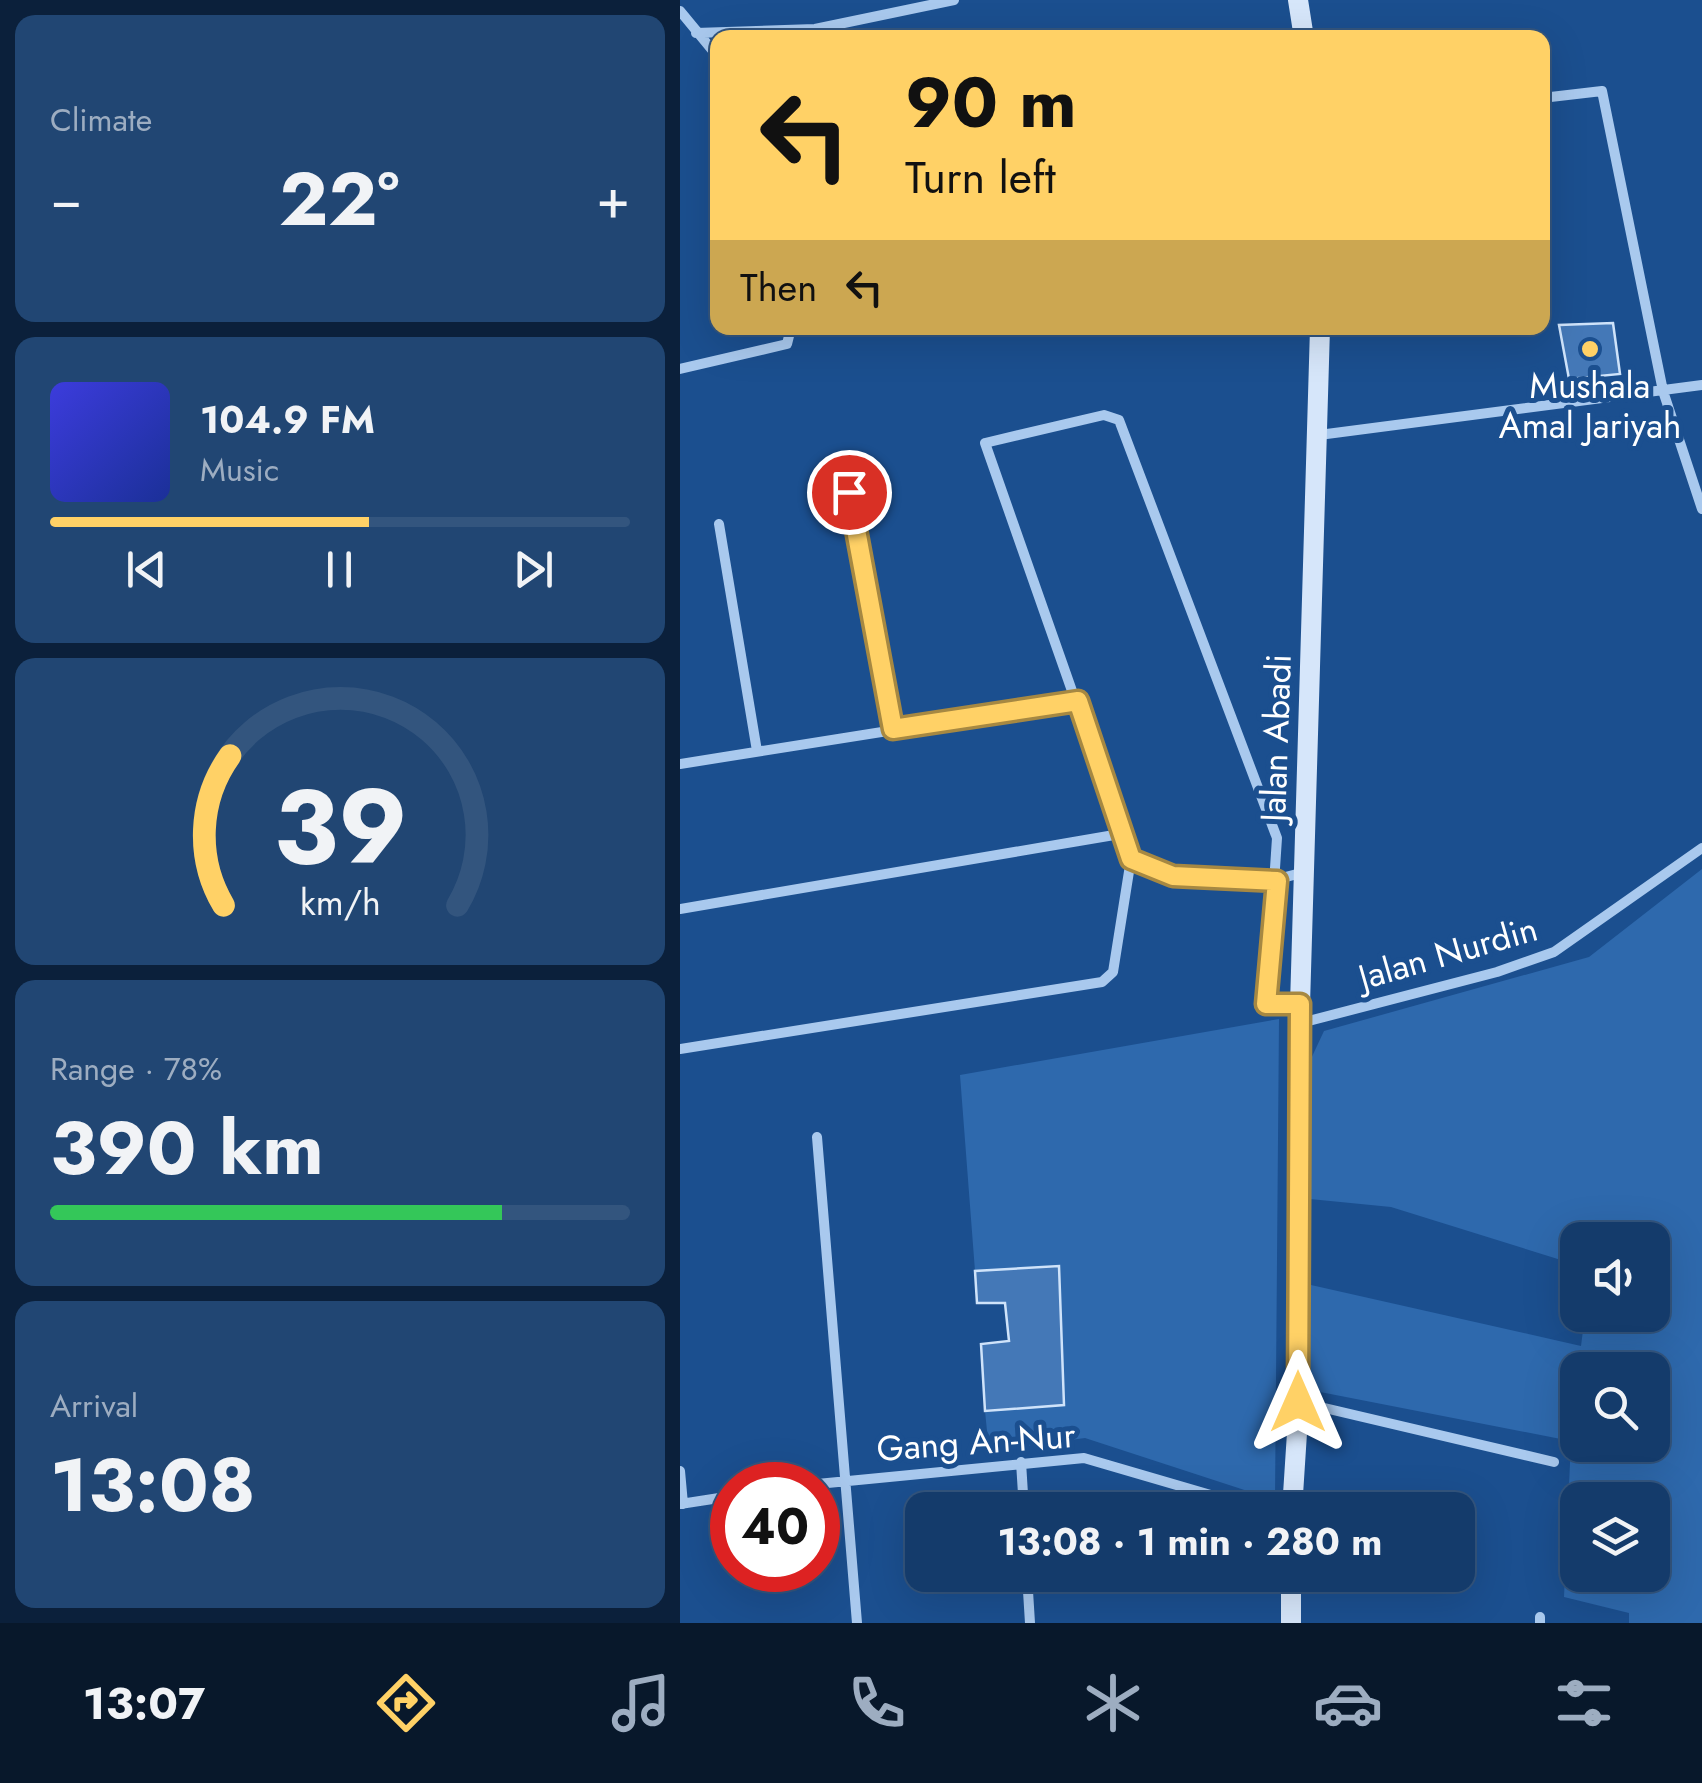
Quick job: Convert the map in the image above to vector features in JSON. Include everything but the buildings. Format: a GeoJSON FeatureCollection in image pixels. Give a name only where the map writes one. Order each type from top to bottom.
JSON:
{"type":"FeatureCollection","features":[{"type":"Feature","properties":{"kind":"street"},"geometry":{"type":"LineString","coordinates":[[791,30],[815,29],[954,0]]}},
{"type":"Feature","properties":{"kind":"street"},"geometry":{"type":"LineString","coordinates":[[1298,0],[1303,30]]}},
{"type":"Feature","properties":{"kind":"street"},"geometry":{"type":"LineString","coordinates":[[680,11],[710,49]]}},
{"type":"Feature","properties":{"kind":"street"},"geometry":{"type":"LineString","coordinates":[[696,34],[710,33]]}},
{"type":"Feature","properties":{"kind":"street"},"geometry":{"type":"LineString","coordinates":[[1550,97],[1602,91],[1663,391],[1702,509]]}},
{"type":"Feature","properties":{"kind":"street"},"geometry":{"type":"LineString","coordinates":[[680,370],[788,344],[790,335]]}},
{"type":"Feature","properties":{"kind":"street","name":"Jalan Abadi"},"geometry":{"type":"LineString","coordinates":[[1293,1492],[1298,1402],[1299,1014],[1320,335]]}},
{"type":"Feature","properties":{"kind":"street"},"geometry":{"type":"LineString","coordinates":[[1319,435],[1702,385]]}},
{"type":"Feature","properties":{"kind":"street"},"geometry":{"type":"LineString","coordinates":[[680,1049],[1102,982],[1118,961],[1131,859],[984,443],[1104,415],[1119,420],[1277,838],[1277,881]]}},
{"type":"Feature","properties":{"kind":"street"},"geometry":{"type":"LineString","coordinates":[[849,492],[893,729]]}},
{"type":"Feature","properties":{"kind":"street"},"geometry":{"type":"LineString","coordinates":[[719,524],[758,751]]}},
{"type":"Feature","properties":{"kind":"street"},"geometry":{"type":"LineString","coordinates":[[680,764],[1078,701]]}},
{"type":"Feature","properties":{"kind":"street"},"geometry":{"type":"LineString","coordinates":[[680,909],[1120,834]]}},
{"type":"Feature","properties":{"kind":"street","name":"Jalan Nurdin"},"geometry":{"type":"LineString","coordinates":[[1277,881],[1266,1004],[1299,1014],[1497,972],[1554,952],[1702,848]]}},
{"type":"Feature","properties":{"kind":"street"},"geometry":{"type":"LineString","coordinates":[[1131,859],[1173,876],[1277,881],[1304,872]]}},
{"type":"Feature","properties":{"kind":"street"},"geometry":{"type":"LineString","coordinates":[[817,1137],[857,1623]]}},
{"type":"Feature","properties":{"kind":"street"},"geometry":{"type":"LineString","coordinates":[[1298,1402],[1554,1462]]}},
{"type":"Feature","properties":{"kind":"street","name":"Gang An-Nur"},"geometry":{"type":"LineString","coordinates":[[840,1481],[1084,1458],[1200,1492]]}},
{"type":"Feature","properties":{"kind":"street"},"geometry":{"type":"LineString","coordinates":[[1021,1462],[1023,1492]]}},
{"type":"Feature","properties":{"kind":"street"},"geometry":{"type":"LineString","coordinates":[[680,1472],[681,1504],[710,1499]]}},
{"type":"Feature","properties":{"kind":"street"},"geometry":{"type":"LineString","coordinates":[[1028,1592],[1030,1623]]}},
{"type":"Feature","properties":{"kind":"street"},"geometry":{"type":"LineString","coordinates":[[1291,1592],[1291,1623]]}},
{"type":"Feature","properties":{"kind":"shaded area"},"geometry":{"type":"Polygon","coordinates":[[[1702,869],[1702,1623],[1629,1623],[1629,1613],[1564,1597],[1564,1592],[1670,1592],[1670,1482],[1569,1482],[1570,1462],[1670,1462],[1670,1352],[1560,1352],[1560,1439],[1310,1390],[1311,1285],[1581,1346],[1583,1332],[1670,1332],[1670,1222],[1560,1222],[1560,1260],[1391,1207],[1310,1199],[1309,1063],[1324,1031],[1589,957],[1702,869]]]}},
{"type":"Feature","properties":{"kind":"shaded area"},"geometry":{"type":"Polygon","coordinates":[[[1279,1019],[1275,1492],[1250,1492],[1085,1438],[989,1451],[985,1411],[1064,1405],[1059,1266],[975,1271],[960,1075],[1279,1019]]]}},
{"type":"Feature","properties":{"kind":"place","name":"Mushala Amal Jariyah"},"geometry":{"type":"Point","coordinates":[1590,349]}},
{"type":"Feature","properties":{"kind":"route"},"geometry":{"type":"LineString","coordinates":[[849,492],[893,729],[1078,701],[1131,859],[1173,876],[1277,881],[1266,1004],[1300,1004],[1298,1402]]}}]}
